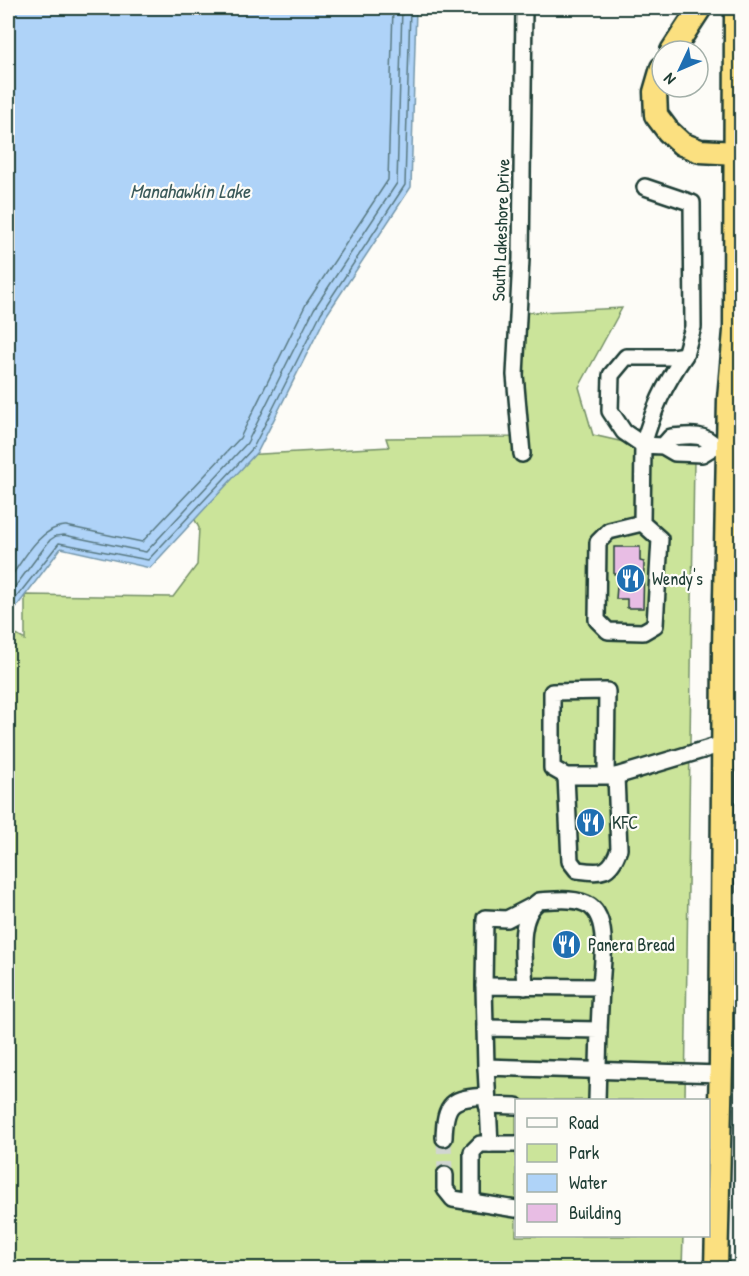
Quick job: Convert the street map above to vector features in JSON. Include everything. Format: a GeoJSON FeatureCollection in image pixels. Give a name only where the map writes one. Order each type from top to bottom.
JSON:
{"type":"FeatureCollection","features":[{"type":"Feature","properties":{"kind":"highway"},"geometry":{"type":"LineString","coordinates":[[680,39],[700,8]]}},
{"type":"Feature","properties":{"kind":"highway"},"geometry":{"type":"LineString","coordinates":[[716,1269],[721,1074],[722,446],[735,331],[739,210],[736,8]]}},
{"type":"Feature","properties":{"kind":"highway"},"geometry":{"type":"LineString","coordinates":[[655,99],[656,115],[682,144],[700,151],[739,151]]}},
{"type":"Feature","properties":{"kind":"street","name":"South Lakeshore Drive"},"geometry":{"type":"LineString","coordinates":[[522,454],[515,375],[521,259],[524,8]]}},
{"type":"Feature","properties":{"kind":"street"},"geometry":{"type":"LineString","coordinates":[[642,523],[609,531],[598,542],[597,620],[608,631],[643,632],[655,625],[660,539],[642,523],[643,445],[653,413],[667,382],[685,355],[693,327],[692,203],[645,186]]}},
{"type":"Feature","properties":{"kind":"street"},"geometry":{"type":"LineString","coordinates":[[685,355],[626,357],[611,375],[610,411],[624,432],[643,445],[663,446],[671,437],[698,435],[722,446]]}},
{"type":"Feature","properties":{"kind":"street"},"geometry":{"type":"LineString","coordinates":[[566,776],[570,861],[577,870],[600,873],[609,868],[619,849],[611,776],[607,691],[552,692],[552,768],[566,776],[611,776],[723,744]]}},
{"type":"Feature","properties":{"kind":"street"},"geometry":{"type":"LineString","coordinates":[[489,1144],[484,986],[485,918],[507,919],[539,901],[562,900],[581,902],[590,906],[599,915],[603,926],[597,1099]]}},
{"type":"Feature","properties":{"kind":"street"},"geometry":{"type":"LineString","coordinates":[[525,987],[524,924],[532,906]]}},
{"type":"Feature","properties":{"kind":"street"},"geometry":{"type":"LineString","coordinates":[[484,986],[601,987]]}},
{"type":"Feature","properties":{"kind":"street"},"geometry":{"type":"LineString","coordinates":[[485,1028],[599,1030]]}},
{"type":"Feature","properties":{"kind":"street"},"geometry":{"type":"LineString","coordinates":[[486,1067],[721,1074]]}},
{"type":"Feature","properties":{"kind":"street"},"geometry":{"type":"LineString","coordinates":[[444,1138],[445,1115],[448,1108],[457,1101],[467,1097],[515,1106]]}},
{"type":"Feature","properties":{"kind":"street"},"geometry":{"type":"LineString","coordinates":[[472,1202],[472,1152],[480,1144],[515,1144]]}},
{"type":"Feature","properties":{"kind":"street"},"geometry":{"type":"LineString","coordinates":[[445,1175],[445,1190],[453,1199],[515,1209]]}},
{"type":"Feature","properties":{"kind":"green space"},"geometry":{"type":"Polygon","coordinates":[[[622,308],[579,387],[593,435],[694,458],[685,1099],[515,1099],[515,1237],[683,1237],[682,1268],[8,1268],[8,635],[13,633],[25,640],[25,595],[173,597],[197,565],[199,528],[193,516],[241,455],[389,447],[386,438],[517,437],[518,313],[622,308]]]}},
{"type":"Feature","properties":{"kind":"water","name":"Manahawkin Lake"},"geometry":{"type":"Polygon","coordinates":[[[8,8],[416,8],[411,187],[326,316],[258,451],[150,568],[61,548],[8,618],[8,8]]]}},
{"type":"Feature","properties":{"kind":"building","name":"Wendy's"},"geometry":{"type":"Polygon","coordinates":[[[614,547],[640,547],[640,561],[644,562],[643,608],[627,608],[627,599],[616,599],[618,574],[614,574],[614,547]]]}},
{"type":"Feature","properties":{"kind":"tunnel"},"geometry":{"type":"LineString","coordinates":[[444,1138],[445,1175]]}},
{"type":"Feature","properties":{"kind":"place","name":"Wendy's"},"geometry":{"type":"Point","coordinates":[631,579]}},
{"type":"Feature","properties":{"kind":"place","name":"KFC"},"geometry":{"type":"Point","coordinates":[591,823]}},
{"type":"Feature","properties":{"kind":"place","name":"Panera Bread"},"geometry":{"type":"Point","coordinates":[567,945]}}]}
